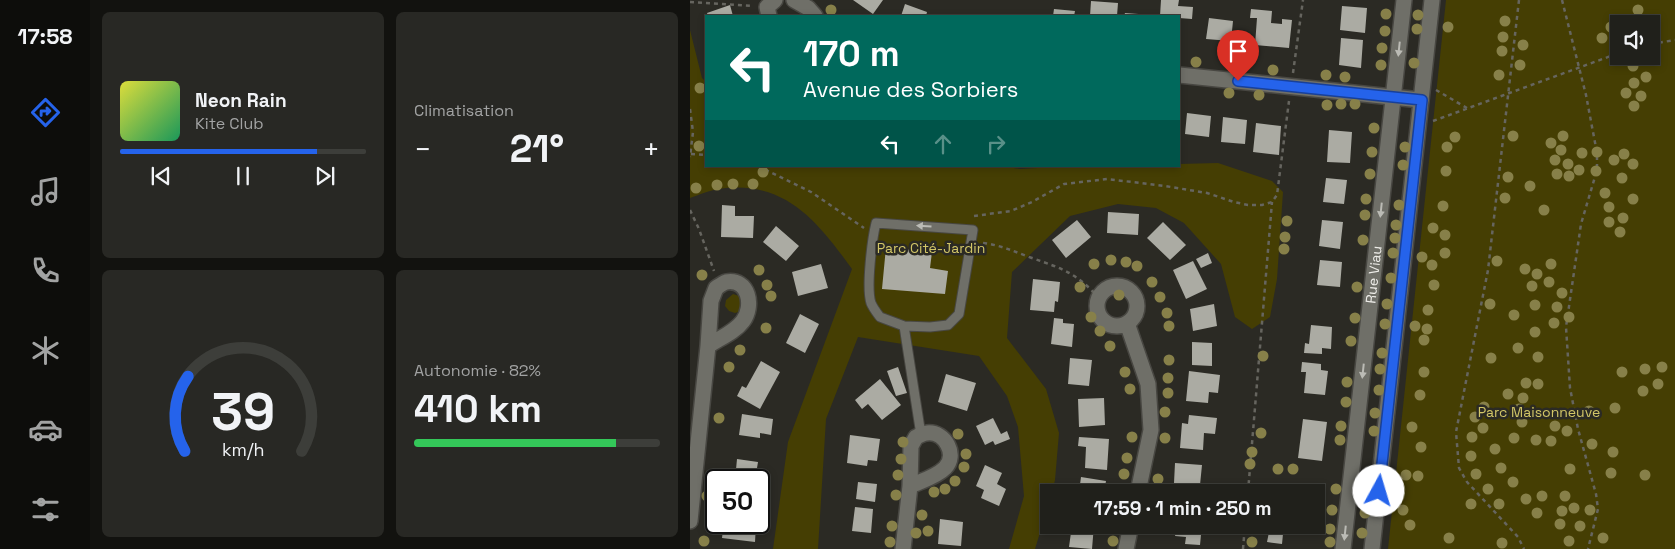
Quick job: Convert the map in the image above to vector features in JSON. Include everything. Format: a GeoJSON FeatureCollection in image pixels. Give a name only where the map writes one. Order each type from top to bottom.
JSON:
{"type":"FeatureCollection","features":[{"type":"Feature","properties":{"kind":"street"},"geometry":{"type":"LineString","coordinates":[[794,0],[808,8],[814,15]]}},
{"type":"Feature","properties":{"kind":"street","name":"Rue Viau"},"geometry":{"type":"LineString","coordinates":[[1343,549],[1404,0]]}},
{"type":"Feature","properties":{"kind":"street","name":"Rue Viau"},"geometry":{"type":"LineString","coordinates":[[1372,549],[1432,0]]}},
{"type":"Feature","properties":{"kind":"street"},"geometry":{"type":"LineString","coordinates":[[1180,75],[1422,100]]}},
{"type":"Feature","properties":{"kind":"street"},"geometry":{"type":"LineString","coordinates":[[690,521],[711,301],[716,288],[726,282],[737,283],[745,288],[749,299],[748,312],[743,322],[708,346]]}},
{"type":"Feature","properties":{"kind":"street"},"geometry":{"type":"LineString","coordinates":[[1114,286],[1127,289],[1132,293],[1136,306],[1132,318],[1127,323],[1115,326],[1104,321],[1097,310],[1099,298],[1108,288],[1114,286]]}},
{"type":"Feature","properties":{"kind":"street"},"geometry":{"type":"LineString","coordinates":[[1127,323],[1148,384],[1151,430],[1140,484]]}},
{"type":"Feature","properties":{"kind":"street"},"geometry":{"type":"LineString","coordinates":[[903,549],[910,486],[911,446],[916,437],[926,433],[936,434],[950,448],[950,460],[945,468],[910,486]]}},
{"type":"Feature","properties":{"kind":"street"},"geometry":{"type":"LineString","coordinates":[[1126,549],[1129,534]]}},
{"type":"Feature","properties":{"kind":"lane"},"geometry":{"type":"LineString","coordinates":[[876,223],[972,230],[971,242],[960,314],[948,325],[930,327],[904,326],[880,317],[871,303],[869,290],[876,223]]}},
{"type":"Feature","properties":{"kind":"lane"},"geometry":{"type":"LineString","coordinates":[[904,326],[921,435]]}},
{"type":"Feature","properties":{"kind":"path"},"geometry":{"type":"LineString","coordinates":[[974,216],[1011,211],[1032,202],[1064,184],[1107,179],[1207,193],[1248,205],[1262,205],[1272,202],[1278,195],[1303,0]]}},
{"type":"Feature","properties":{"kind":"path"},"geometry":{"type":"LineString","coordinates":[[1519,0],[1510,94],[1488,270],[1456,432],[1459,468],[1467,482],[1518,537],[1524,549]]}},
{"type":"Feature","properties":{"kind":"path"},"geometry":{"type":"LineString","coordinates":[[1562,0],[1580,67],[1596,143],[1597,170],[1581,224],[1566,327],[1570,388],[1598,509],[1588,549]]}},
{"type":"Feature","properties":{"kind":"path"},"geometry":{"type":"LineString","coordinates":[[690,2],[770,8]]}},
{"type":"Feature","properties":{"kind":"path"},"geometry":{"type":"LineString","coordinates":[[1660,42],[1675,40]]}},
{"type":"Feature","properties":{"kind":"path"},"geometry":{"type":"LineString","coordinates":[[1431,121],[1610,56]]}},
{"type":"Feature","properties":{"kind":"path"},"geometry":{"type":"LineString","coordinates":[[1435,89],[1467,108]]}},
{"type":"Feature","properties":{"kind":"path"},"geometry":{"type":"LineString","coordinates":[[690,109],[693,132],[691,155],[705,155]]}},
{"type":"Feature","properties":{"kind":"path"},"geometry":{"type":"LineString","coordinates":[[760,167],[811,192],[874,234]]}},
{"type":"Feature","properties":{"kind":"path"},"geometry":{"type":"LineString","coordinates":[[1249,484],[1272,202]]}},
{"type":"Feature","properties":{"kind":"path"},"geometry":{"type":"LineString","coordinates":[[690,210],[715,273],[716,288]]}},
{"type":"Feature","properties":{"kind":"path"},"geometry":{"type":"LineString","coordinates":[[971,242],[999,245],[1064,268],[1085,283],[1099,298]]}},
{"type":"Feature","properties":{"kind":"path"},"geometry":{"type":"LineString","coordinates":[[1243,549],[1244,534]]}},
{"type":"Feature","properties":{"kind":"green space","name":"Parc Maisonneuve"},"geometry":{"type":"Polygon","coordinates":[[[1446,0],[1675,0],[1675,549],[1388,549],[1446,0]]]}},
{"type":"Feature","properties":{"kind":"green space","name":"Parc Cité-Jardin"},"geometry":{"type":"Polygon","coordinates":[[[690,30],[702,78],[705,81],[705,167],[1007,167],[1020,169],[1055,167],[1180,167],[1180,164],[1218,163],[1272,181],[1283,192],[1277,279],[1270,317],[1252,329],[1235,317],[1221,264],[1184,223],[1156,208],[1118,204],[1070,216],[1012,272],[1007,338],[1046,389],[1059,433],[1054,484],[1040,484],[1040,533],[1035,549],[1009,549],[1024,496],[1018,427],[1007,396],[979,356],[858,337],[826,419],[818,549],[773,549],[788,442],[852,269],[812,220],[798,208],[781,198],[763,191],[742,188],[708,191],[690,198],[690,30]]]}},
{"type":"Feature","properties":{"kind":"green space"},"geometry":{"type":"Polygon","coordinates":[[[733,294],[742,297],[741,311],[735,313],[729,311],[725,306],[726,300],[733,294]]]}},
{"type":"Feature","properties":{"kind":"building"},"geometry":{"type":"Polygon","coordinates":[[[853,0],[883,0],[873,14],[853,0]]]}},
{"type":"Feature","properties":{"kind":"building"},"geometry":{"type":"Polygon","coordinates":[[[1161,0],[1179,0],[1178,6],[1193,7],[1192,19],[1180,18],[1180,15],[1160,15],[1161,0]]]}},
{"type":"Feature","properties":{"kind":"building"},"geometry":{"type":"Polygon","coordinates":[[[1091,1],[1118,3],[1117,15],[1090,15],[1091,1]]]}},
{"type":"Feature","properties":{"kind":"building"},"geometry":{"type":"Polygon","coordinates":[[[905,4],[927,12],[926,15],[901,15],[905,4]]]}},
{"type":"Feature","properties":{"kind":"building"},"geometry":{"type":"Polygon","coordinates":[[[730,5],[733,15],[708,15],[707,13],[730,5]]]}},
{"type":"Feature","properties":{"kind":"building"},"geometry":{"type":"Polygon","coordinates":[[[1342,6],[1367,8],[1365,33],[1340,30],[1342,6]]]}},
{"type":"Feature","properties":{"kind":"building"},"geometry":{"type":"Polygon","coordinates":[[[1054,9],[1075,11],[1074,15],[1053,15],[1054,9]]]}},
{"type":"Feature","properties":{"kind":"building"},"geometry":{"type":"Polygon","coordinates":[[[1251,9],[1272,11],[1271,23],[1282,24],[1282,19],[1292,20],[1289,48],[1255,45],[1257,18],[1250,18],[1251,9]]]}},
{"type":"Feature","properties":{"kind":"building"},"geometry":{"type":"Polygon","coordinates":[[[1125,13],[1152,15],[1124,15],[1125,13]]]}},
{"type":"Feature","properties":{"kind":"building"},"geometry":{"type":"Polygon","coordinates":[[[1209,18],[1233,21],[1231,41],[1206,39],[1209,18]]]}},
{"type":"Feature","properties":{"kind":"building"},"geometry":{"type":"Polygon","coordinates":[[[1341,38],[1363,40],[1361,68],[1339,65],[1341,38]]]}},
{"type":"Feature","properties":{"kind":"building"},"geometry":{"type":"Polygon","coordinates":[[[1187,113],[1211,116],[1209,137],[1185,134],[1187,113]]]}},
{"type":"Feature","properties":{"kind":"building"},"geometry":{"type":"Polygon","coordinates":[[[1223,117],[1247,120],[1245,144],[1221,142],[1223,117]]]}},
{"type":"Feature","properties":{"kind":"building"},"geometry":{"type":"Polygon","coordinates":[[[1256,123],[1281,126],[1279,155],[1253,152],[1256,123]]]}},
{"type":"Feature","properties":{"kind":"building"},"geometry":{"type":"Polygon","coordinates":[[[1329,130],[1352,132],[1350,163],[1327,162],[1329,130]]]}},
{"type":"Feature","properties":{"kind":"building"},"geometry":{"type":"Polygon","coordinates":[[[1326,178],[1347,180],[1344,204],[1323,202],[1326,178]]]}},
{"type":"Feature","properties":{"kind":"building"},"geometry":{"type":"Polygon","coordinates":[[[722,205],[735,206],[735,216],[754,216],[753,238],[721,237],[722,205]]]}},
{"type":"Feature","properties":{"kind":"building"},"geometry":{"type":"Polygon","coordinates":[[[1108,212],[1139,214],[1138,235],[1107,233],[1108,212]]]}},
{"type":"Feature","properties":{"kind":"building"},"geometry":{"type":"Polygon","coordinates":[[[1077,220],[1091,237],[1066,258],[1052,240],[1077,220]]]}},
{"type":"Feature","properties":{"kind":"building"},"geometry":{"type":"Polygon","coordinates":[[[1322,220],[1343,222],[1340,249],[1319,246],[1322,220]]]}},
{"type":"Feature","properties":{"kind":"building"},"geometry":{"type":"Polygon","coordinates":[[[1163,222],[1186,245],[1170,260],[1147,238],[1163,222]]]}},
{"type":"Feature","properties":{"kind":"building"},"geometry":{"type":"Polygon","coordinates":[[[776,226],[799,246],[786,261],[763,242],[776,226]]]}},
{"type":"Feature","properties":{"kind":"building"},"geometry":{"type":"Polygon","coordinates":[[[886,247],[932,252],[930,268],[948,271],[945,294],[882,289],[886,247]]]}},
{"type":"Feature","properties":{"kind":"building"},"geometry":{"type":"Polygon","coordinates":[[[1208,253],[1212,263],[1201,268],[1196,259],[1208,253]]]}},
{"type":"Feature","properties":{"kind":"building"},"geometry":{"type":"Polygon","coordinates":[[[1320,260],[1342,262],[1340,287],[1317,285],[1320,260]]]}},
{"type":"Feature","properties":{"kind":"building"},"geometry":{"type":"Polygon","coordinates":[[[1193,261],[1207,289],[1186,299],[1173,270],[1193,261]]]}},
{"type":"Feature","properties":{"kind":"building"},"geometry":{"type":"Polygon","coordinates":[[[821,264],[828,288],[798,296],[792,272],[821,264]]]}},
{"type":"Feature","properties":{"kind":"building"},"geometry":{"type":"Polygon","coordinates":[[[1033,279],[1060,282],[1058,302],[1055,301],[1054,312],[1030,310],[1033,279]]]}},
{"type":"Feature","properties":{"kind":"building"},"geometry":{"type":"Polygon","coordinates":[[[1214,304],[1217,326],[1193,331],[1190,309],[1214,304]]]}},
{"type":"Feature","properties":{"kind":"building"},"geometry":{"type":"Polygon","coordinates":[[[800,314],[819,324],[805,353],[786,343],[800,314]]]}},
{"type":"Feature","properties":{"kind":"building"},"geometry":{"type":"Polygon","coordinates":[[[1054,318],[1063,319],[1063,323],[1074,324],[1072,347],[1051,344],[1054,318]]]}},
{"type":"Feature","properties":{"kind":"building"},"geometry":{"type":"Polygon","coordinates":[[[1311,325],[1332,327],[1331,349],[1322,348],[1322,354],[1304,353],[1305,343],[1309,344],[1311,325]]]}},
{"type":"Feature","properties":{"kind":"building"},"geometry":{"type":"Polygon","coordinates":[[[1192,342],[1212,343],[1212,366],[1192,365],[1192,342]]]}},
{"type":"Feature","properties":{"kind":"building"},"geometry":{"type":"Polygon","coordinates":[[[1070,358],[1092,360],[1089,386],[1068,384],[1070,358]]]}},
{"type":"Feature","properties":{"kind":"building"},"geometry":{"type":"Polygon","coordinates":[[[761,361],[780,372],[760,409],[737,396],[742,386],[746,388],[761,361]]]}},
{"type":"Feature","properties":{"kind":"building"},"geometry":{"type":"Polygon","coordinates":[[[1302,362],[1321,364],[1321,370],[1328,371],[1325,395],[1304,393],[1306,372],[1301,372],[1302,362]]]}},
{"type":"Feature","properties":{"kind":"building"},"geometry":{"type":"Polygon","coordinates":[[[898,367],[907,393],[896,396],[887,371],[898,367]]]}},
{"type":"Feature","properties":{"kind":"building"},"geometry":{"type":"Polygon","coordinates":[[[1189,371],[1220,375],[1218,393],[1209,392],[1208,403],[1186,401],[1189,371]]]}},
{"type":"Feature","properties":{"kind":"building"},"geometry":{"type":"Polygon","coordinates":[[[946,374],[976,383],[967,411],[938,402],[946,374]]]}},
{"type":"Feature","properties":{"kind":"building"},"geometry":{"type":"Polygon","coordinates":[[[880,379],[901,405],[882,420],[868,404],[862,409],[855,400],[880,379]]]}},
{"type":"Feature","properties":{"kind":"building"},"geometry":{"type":"Polygon","coordinates":[[[1104,398],[1105,425],[1079,427],[1078,399],[1104,398]]]}},
{"type":"Feature","properties":{"kind":"building"},"geometry":{"type":"Polygon","coordinates":[[[742,414],[773,419],[771,435],[760,433],[760,438],[739,435],[742,414]]]}},
{"type":"Feature","properties":{"kind":"building"},"geometry":{"type":"Polygon","coordinates":[[[1189,415],[1217,418],[1215,434],[1204,433],[1203,450],[1180,448],[1182,423],[1188,424],[1189,415]]]}},
{"type":"Feature","properties":{"kind":"building"},"geometry":{"type":"Polygon","coordinates":[[[993,418],[1001,434],[1007,431],[1010,439],[995,445],[993,441],[985,445],[976,426],[993,418]]]}},
{"type":"Feature","properties":{"kind":"building"},"geometry":{"type":"Polygon","coordinates":[[[1303,419],[1327,422],[1322,461],[1298,458],[1303,419]]]}},
{"type":"Feature","properties":{"kind":"building"},"geometry":{"type":"Polygon","coordinates":[[[850,435],[880,439],[877,461],[868,460],[867,466],[847,463],[850,435]]]}},
{"type":"Feature","properties":{"kind":"building"},"geometry":{"type":"Polygon","coordinates":[[[1079,437],[1109,439],[1107,470],[1085,468],[1086,447],[1078,446],[1079,437]]]}},
{"type":"Feature","properties":{"kind":"building"},"geometry":{"type":"Polygon","coordinates":[[[737,459],[758,462],[757,469],[736,469],[737,459]]]}},
{"type":"Feature","properties":{"kind":"building"},"geometry":{"type":"Polygon","coordinates":[[[1175,463],[1202,465],[1200,484],[1174,483],[1175,463]]]}},
{"type":"Feature","properties":{"kind":"building"},"geometry":{"type":"Polygon","coordinates":[[[985,465],[1002,473],[997,484],[1006,489],[999,506],[981,498],[984,490],[976,486],[985,465]]]}},
{"type":"Feature","properties":{"kind":"building"},"geometry":{"type":"Polygon","coordinates":[[[1081,477],[1106,481],[1105,484],[1080,484],[1081,477]]]}},
{"type":"Feature","properties":{"kind":"building"},"geometry":{"type":"Polygon","coordinates":[[[858,482],[877,484],[875,502],[856,499],[858,482]]]}},
{"type":"Feature","properties":{"kind":"building"},"geometry":{"type":"Polygon","coordinates":[[[855,507],[873,509],[871,533],[852,531],[855,507]]]}},
{"type":"Feature","properties":{"kind":"building"},"geometry":{"type":"Polygon","coordinates":[[[940,519],[963,522],[961,546],[938,544],[940,519]]]}},
{"type":"Feature","properties":{"kind":"building"},"geometry":{"type":"Polygon","coordinates":[[[722,534],[755,534],[755,542],[722,538],[722,534]]]}},
{"type":"Feature","properties":{"kind":"building"},"geometry":{"type":"Polygon","coordinates":[[[1071,534],[1093,534],[1092,549],[1069,547],[1071,534]]]}},
{"type":"Feature","properties":{"kind":"building"},"geometry":{"type":"Polygon","coordinates":[[[1176,534],[1201,534],[1200,545],[1185,544],[1186,537],[1175,536],[1176,534]]]}},
{"type":"Feature","properties":{"kind":"building"},"geometry":{"type":"Polygon","coordinates":[[[1269,534],[1283,534],[1282,544],[1267,542],[1269,534]]]}},
{"type":"Feature","properties":{"kind":"route"},"geometry":{"type":"LineString","coordinates":[[1238,81],[1422,100],[1379,491]]}}]}
